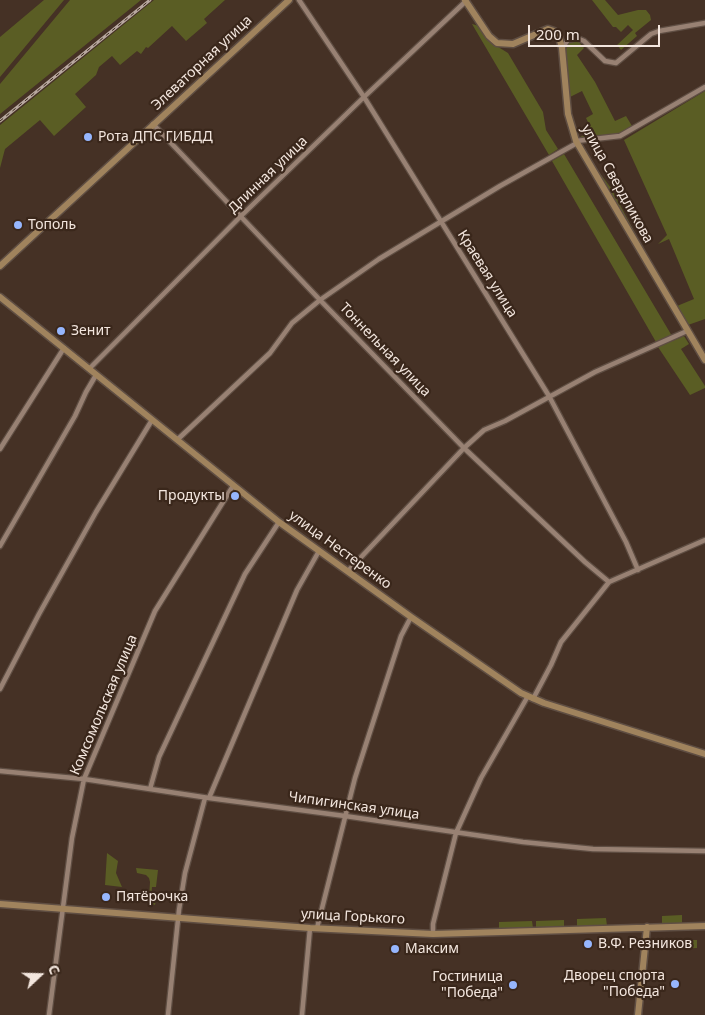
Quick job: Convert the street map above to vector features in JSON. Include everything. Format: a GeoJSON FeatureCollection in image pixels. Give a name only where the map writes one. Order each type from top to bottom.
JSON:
{"type":"FeatureCollection","features":[{"type":"Feature","properties":{"kind":"street","name":"Элеваторная улица"},"geometry":{"type":"LineString","coordinates":[[0,266],[289,0]]}},
{"type":"Feature","properties":{"kind":"street","name":"Краевая улица"},"geometry":{"type":"LineString","coordinates":[[299,0],[364,97],[549,396],[626,542],[638,570]]}},
{"type":"Feature","properties":{"kind":"street","name":"Длинная улица"},"geometry":{"type":"LineString","coordinates":[[89,369],[240,217],[466,1]]}},
{"type":"Feature","properties":{"kind":"street"},"geometry":{"type":"LineString","coordinates":[[466,1],[489,36],[497,43],[511,44],[542,30],[550,29],[559,38],[562,48]]}},
{"type":"Feature","properties":{"kind":"street"},"geometry":{"type":"LineString","coordinates":[[562,48],[568,40],[578,38],[605,61],[616,64],[651,34],[705,24]]}},
{"type":"Feature","properties":{"kind":"street","name":"улица Свердликова"},"geometry":{"type":"LineString","coordinates":[[562,48],[568,114],[576,142],[705,360]]}},
{"type":"Feature","properties":{"kind":"street"},"geometry":{"type":"LineString","coordinates":[[177,440],[267,355],[292,323],[320,300],[379,259],[576,142],[620,136],[705,87]]}},
{"type":"Feature","properties":{"kind":"street","name":"Тоннельная улица"},"geometry":{"type":"LineString","coordinates":[[153,124],[240,217],[464,448],[585,562],[609,582]]}},
{"type":"Feature","properties":{"kind":"street","name":"улица Нестеренко"},"geometry":{"type":"LineString","coordinates":[[0,296],[279,522],[411,618],[530,698],[705,754]]}},
{"type":"Feature","properties":{"kind":"street"},"geometry":{"type":"LineString","coordinates":[[348,571],[464,448],[484,430],[505,421],[595,372],[687,331]]}},
{"type":"Feature","properties":{"kind":"street"},"geometry":{"type":"LineString","coordinates":[[0,449],[64,348]]}},
{"type":"Feature","properties":{"kind":"street"},"geometry":{"type":"LineString","coordinates":[[0,546],[75,416],[96,375]]}},
{"type":"Feature","properties":{"kind":"street"},"geometry":{"type":"LineString","coordinates":[[0,689],[96,512],[152,420]]}},
{"type":"Feature","properties":{"kind":"street","name":"Комсомольская улица"},"geometry":{"type":"LineString","coordinates":[[49,1015],[72,838],[84,778],[155,611],[233,486]]}},
{"type":"Feature","properties":{"kind":"street"},"geometry":{"type":"LineString","coordinates":[[150,789],[159,757],[245,574],[279,522]]}},
{"type":"Feature","properties":{"kind":"street"},"geometry":{"type":"LineString","coordinates":[[432,934],[456,833],[481,778],[551,665],[561,642],[609,582],[705,540]]}},
{"type":"Feature","properties":{"kind":"street"},"geometry":{"type":"LineString","coordinates":[[168,1015],[185,873],[207,798],[297,590],[319,551]]}},
{"type":"Feature","properties":{"kind":"street"},"geometry":{"type":"LineString","coordinates":[[317,928],[345,816],[370,731],[402,636],[411,618]]}},
{"type":"Feature","properties":{"kind":"street","name":"Чипигинская улица"},"geometry":{"type":"LineString","coordinates":[[0,771],[84,778],[207,798],[456,833],[592,849],[705,851]]}},
{"type":"Feature","properties":{"kind":"street","name":"улица Горького"},"geometry":{"type":"LineString","coordinates":[[0,904],[310,928],[432,934],[705,926]]}},
{"type":"Feature","properties":{"kind":"street"},"geometry":{"type":"LineString","coordinates":[[638,1015],[647,927]]}},
{"type":"Feature","properties":{"kind":"street"},"geometry":{"type":"LineString","coordinates":[[302,1015],[310,928]]}},
{"type":"Feature","properties":{"kind":"green space"},"geometry":{"type":"Polygon","coordinates":[[[44,0],[64,0],[0,77],[0,37],[44,0]]]}},
{"type":"Feature","properties":{"kind":"green space"},"geometry":{"type":"Polygon","coordinates":[[[70,0],[141,0],[0,114],[0,84],[70,0]]]}},
{"type":"Feature","properties":{"kind":"green space"},"geometry":{"type":"Polygon","coordinates":[[[154,0],[225,0],[204,19],[207,23],[186,41],[172,26],[148,48],[146,47],[141,54],[137,51],[120,65],[112,56],[99,67],[96,75],[75,94],[86,107],[54,136],[40,120],[5,149],[0,168],[0,125],[154,0]]]}},
{"type":"Feature","properties":{"kind":"green space"},"geometry":{"type":"Polygon","coordinates":[[[592,0],[605,0],[618,15],[646,10],[651,20],[635,33],[637,36],[621,50],[617,45],[633,30],[628,25],[621,32],[616,27],[613,27],[592,0]]]}},
{"type":"Feature","properties":{"kind":"green space"},"geometry":{"type":"Polygon","coordinates":[[[472,24],[479,26],[490,42],[508,53],[543,112],[546,130],[558,149],[549,155],[472,24]]]}},
{"type":"Feature","properties":{"kind":"green space"},"geometry":{"type":"Polygon","coordinates":[[[572,41],[579,42],[584,48],[577,55],[595,82],[615,121],[626,116],[632,126],[621,134],[583,139],[580,137],[592,131],[586,118],[593,114],[582,91],[568,98],[566,49],[572,41]]]}},
{"type":"Feature","properties":{"kind":"green space"},"geometry":{"type":"Polygon","coordinates":[[[705,91],[705,319],[688,325],[677,306],[694,299],[669,239],[658,244],[667,235],[624,140],[705,91]]]}},
{"type":"Feature","properties":{"kind":"green space"},"geometry":{"type":"Polygon","coordinates":[[[564,154],[672,336],[656,342],[552,161],[564,154]]]}},
{"type":"Feature","properties":{"kind":"green space"},"geometry":{"type":"Polygon","coordinates":[[[599,172],[611,188],[644,250],[642,251],[597,173],[599,172]]]}},
{"type":"Feature","properties":{"kind":"green space"},"geometry":{"type":"Polygon","coordinates":[[[684,336],[689,344],[681,349],[705,386],[705,388],[690,395],[658,347],[684,336]]]}},
{"type":"Feature","properties":{"kind":"green space"},"geometry":{"type":"Polygon","coordinates":[[[107,853],[118,861],[116,873],[122,887],[105,885],[107,853]]]}},
{"type":"Feature","properties":{"kind":"green space"},"geometry":{"type":"Polygon","coordinates":[[[136,868],[158,870],[156,887],[152,887],[151,899],[156,900],[155,905],[149,899],[149,878],[146,875],[137,873],[136,868]]]}},
{"type":"Feature","properties":{"kind":"green space"},"geometry":{"type":"Polygon","coordinates":[[[682,915],[682,924],[662,924],[662,916],[682,915]]]}},
{"type":"Feature","properties":{"kind":"green space"},"geometry":{"type":"Polygon","coordinates":[[[606,918],[607,926],[577,927],[577,919],[606,918]]]}},
{"type":"Feature","properties":{"kind":"green space"},"geometry":{"type":"Polygon","coordinates":[[[564,920],[564,927],[536,928],[536,921],[564,920]]]}},
{"type":"Feature","properties":{"kind":"green space"},"geometry":{"type":"Polygon","coordinates":[[[532,921],[533,928],[499,929],[499,922],[532,921]]]}},
{"type":"Feature","properties":{"kind":"green space"},"geometry":{"type":"Polygon","coordinates":[[[674,940],[697,940],[697,948],[674,949],[674,940]]]}},
{"type":"Feature","properties":{"kind":"railway"},"geometry":{"type":"LineString","coordinates":[[0,121],[150,0]]}},
{"type":"Feature","properties":{"kind":"place","name":"Рота ДПС ГИБДД"},"geometry":{"type":"Point","coordinates":[88,137]}},
{"type":"Feature","properties":{"kind":"place","name":"Тополь"},"geometry":{"type":"Point","coordinates":[18,225]}},
{"type":"Feature","properties":{"kind":"place","name":"Зенит"},"geometry":{"type":"Point","coordinates":[61,331]}},
{"type":"Feature","properties":{"kind":"place","name":"Продукты"},"geometry":{"type":"Point","coordinates":[235,496]}},
{"type":"Feature","properties":{"kind":"place","name":"Пятёрочка"},"geometry":{"type":"Point","coordinates":[106,897]}},
{"type":"Feature","properties":{"kind":"place","name":"В.Ф. Резников"},"geometry":{"type":"Point","coordinates":[588,944]}},
{"type":"Feature","properties":{"kind":"place","name":"Максим"},"geometry":{"type":"Point","coordinates":[395,949]}},
{"type":"Feature","properties":{"kind":"place","name":"Дворец спорта \"Победа\""},"geometry":{"type":"Point","coordinates":[675,984]}},
{"type":"Feature","properties":{"kind":"place","name":"Гостиница \"Победа\""},"geometry":{"type":"Point","coordinates":[513,985]}}]}
